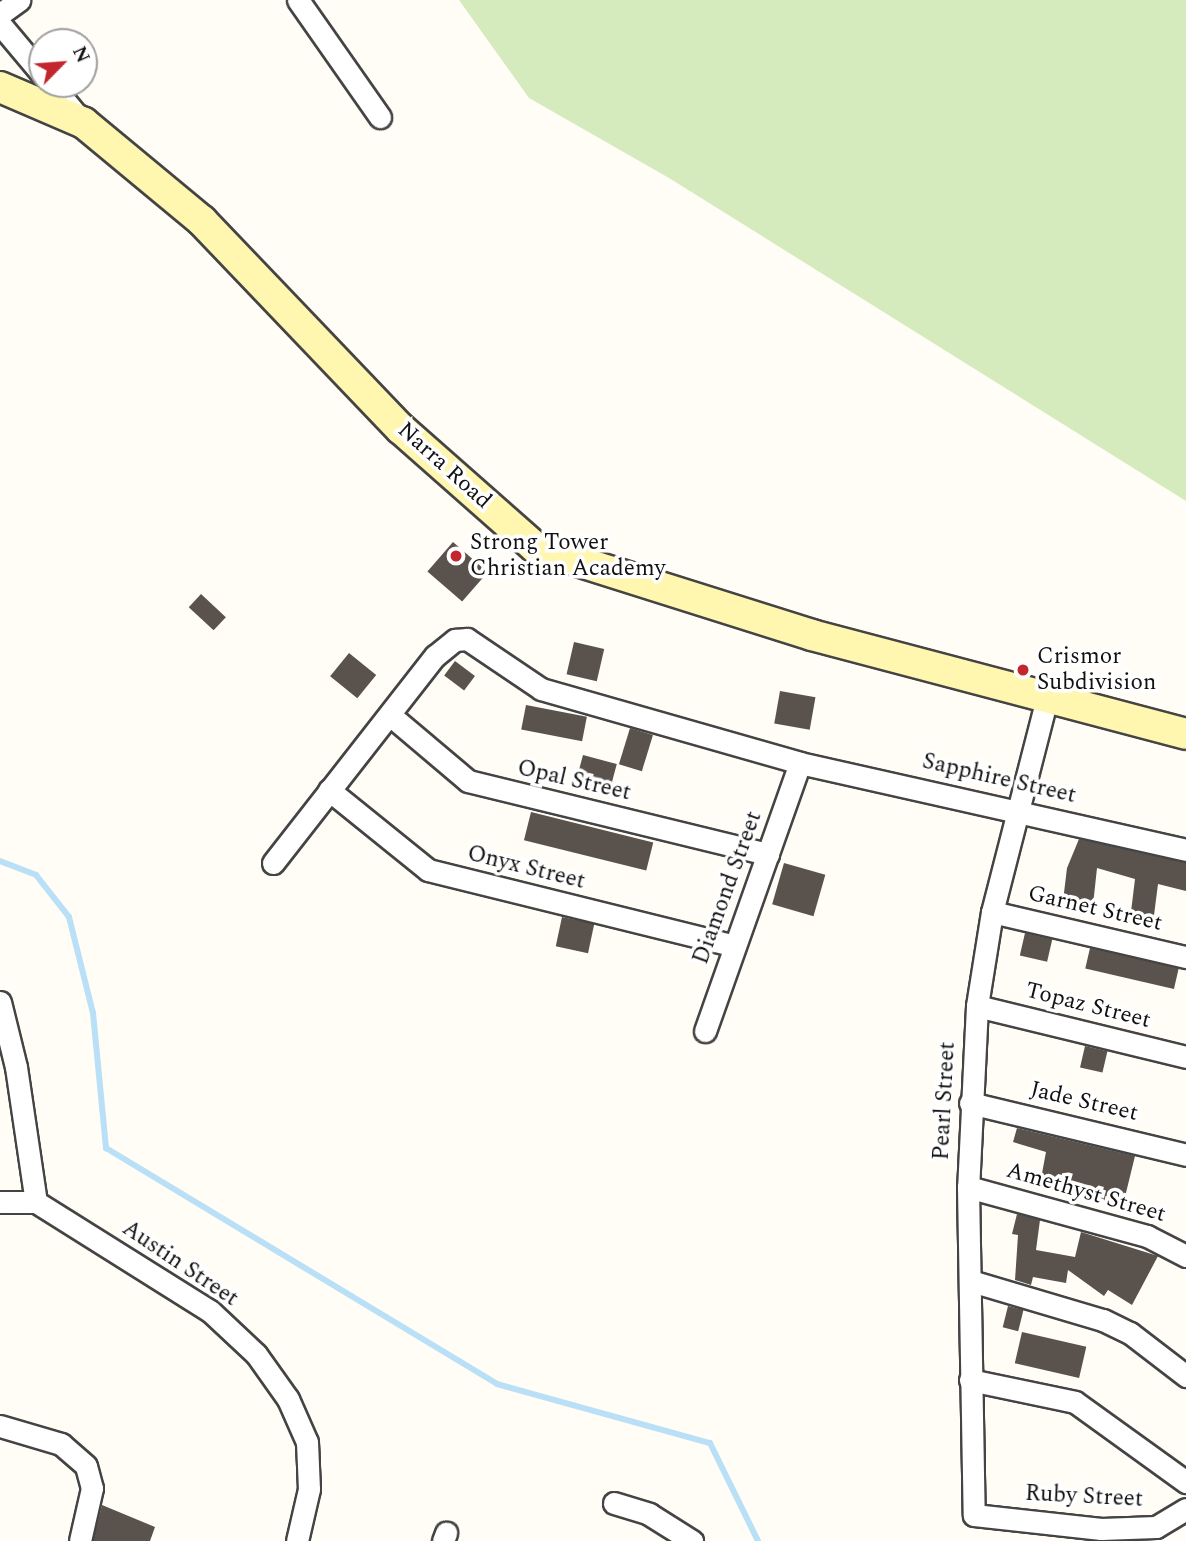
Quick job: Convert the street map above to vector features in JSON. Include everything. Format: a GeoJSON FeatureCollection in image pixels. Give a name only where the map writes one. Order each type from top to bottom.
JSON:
{"type":"FeatureCollection","features":[{"type":"Feature","properties":{"kind":"street"},"geometry":{"type":"LineString","coordinates":[[0,14],[19,0]]}},
{"type":"Feature","properties":{"kind":"street"},"geometry":{"type":"LineString","coordinates":[[298,0],[380,117]]}},
{"type":"Feature","properties":{"kind":"street"},"geometry":{"type":"LineString","coordinates":[[0,24],[28,57]]}},
{"type":"Feature","properties":{"kind":"street","name":"Narra Road"},"geometry":{"type":"LineString","coordinates":[[0,87],[84,123],[202,222],[401,429],[536,548],[813,635],[1186,734]]}},
{"type":"Feature","properties":{"kind":"street"},"geometry":{"type":"LineString","coordinates":[[63,98],[84,123]]}},
{"type":"Feature","properties":{"kind":"street","name":"Sapphire Street"},"geometry":{"type":"LineString","coordinates":[[390,715],[443,647],[467,639],[541,689],[800,763],[1018,809],[1186,850]]}},
{"type":"Feature","properties":{"kind":"street","name":"Pearl Street"},"geometry":{"type":"LineString","coordinates":[[974,1515],[968,1187],[976,1006],[992,912],[1047,698]]}},
{"type":"Feature","properties":{"kind":"street"},"geometry":{"type":"LineString","coordinates":[[273,863],[390,715]]}},
{"type":"Feature","properties":{"kind":"street","name":"Opal Street"},"geometry":{"type":"LineString","coordinates":[[390,715],[468,781],[768,854]]}},
{"type":"Feature","properties":{"kind":"street","name":"Diamond Street"},"geometry":{"type":"LineString","coordinates":[[705,1031],[800,763]]}},
{"type":"Feature","properties":{"kind":"street","name":"Onyx Street"},"geometry":{"type":"LineString","coordinates":[[329,790],[428,870],[735,946]]}},
{"type":"Feature","properties":{"kind":"street","name":"Garnet Street"},"geometry":{"type":"LineString","coordinates":[[992,912],[1186,957]]}},
{"type":"Feature","properties":{"kind":"street"},"geometry":{"type":"LineString","coordinates":[[0,1002],[8,1069],[36,1202],[0,1202]]}},
{"type":"Feature","properties":{"kind":"street","name":"Topaz Street"},"geometry":{"type":"LineString","coordinates":[[976,1006],[1186,1057]]}},
{"type":"Feature","properties":{"kind":"street","name":"Jade Street"},"geometry":{"type":"LineString","coordinates":[[970,1102],[1186,1155]]}},
{"type":"Feature","properties":{"kind":"street","name":"Amethyst Street"},"geometry":{"type":"LineString","coordinates":[[968,1187],[1147,1236],[1186,1256]]}},
{"type":"Feature","properties":{"kind":"street","name":"Austin Street"},"geometry":{"type":"LineString","coordinates":[[36,1202],[210,1311],[256,1354],[288,1399],[307,1442],[309,1489],[297,1541]]}},
{"type":"Feature","properties":{"kind":"street"},"geometry":{"type":"LineString","coordinates":[[971,1281],[1103,1320],[1130,1333],[1186,1376]]}},
{"type":"Feature","properties":{"kind":"street"},"geometry":{"type":"LineString","coordinates":[[970,1380],[1075,1402],[1186,1482]]}},
{"type":"Feature","properties":{"kind":"street"},"geometry":{"type":"LineString","coordinates":[[0,1426],[61,1444],[86,1466],[92,1488],[80,1541]]}},
{"type":"Feature","properties":{"kind":"street"},"geometry":{"type":"LineString","coordinates":[[614,1503],[649,1514],[692,1541]]}},
{"type":"Feature","properties":{"kind":"street","name":"Ruby Street"},"geometry":{"type":"LineString","coordinates":[[974,1515],[1101,1529],[1156,1527],[1186,1509]]}},
{"type":"Feature","properties":{"kind":"green space"},"geometry":{"type":"Polygon","coordinates":[[[459,0],[1186,0],[1186,501],[669,178],[529,98],[459,0]]]}},
{"type":"Feature","properties":{"kind":"building"},"geometry":{"type":"Polygon","coordinates":[[[453,542],[488,572],[462,602],[427,571],[453,542]]]}},
{"type":"Feature","properties":{"kind":"building"},"geometry":{"type":"Polygon","coordinates":[[[201,594],[226,617],[214,630],[189,607],[201,594]]]}},
{"type":"Feature","properties":{"kind":"building"},"geometry":{"type":"Polygon","coordinates":[[[574,642],[604,649],[597,681],[567,674],[574,642]]]}},
{"type":"Feature","properties":{"kind":"building"},"geometry":{"type":"Polygon","coordinates":[[[349,653],[376,675],[357,698],[330,676],[349,653]]]}},
{"type":"Feature","properties":{"kind":"building"},"geometry":{"type":"Polygon","coordinates":[[[455,661],[475,676],[464,690],[444,675],[455,661]]]}},
{"type":"Feature","properties":{"kind":"building"},"geometry":{"type":"Polygon","coordinates":[[[780,691],[815,697],[810,730],[774,723],[780,691]]]}},
{"type":"Feature","properties":{"kind":"building"},"geometry":{"type":"Polygon","coordinates":[[[526,705],[587,717],[582,741],[521,730],[526,705]]]}},
{"type":"Feature","properties":{"kind":"building"},"geometry":{"type":"Polygon","coordinates":[[[630,728],[653,735],[642,771],[619,764],[630,728]]]}},
{"type":"Feature","properties":{"kind":"building"},"geometry":{"type":"Polygon","coordinates":[[[583,755],[617,764],[609,794],[575,785],[583,755]]]}},
{"type":"Feature","properties":{"kind":"building"},"geometry":{"type":"Polygon","coordinates":[[[531,812],[653,842],[646,871],[524,840],[531,812]]]}},
{"type":"Feature","properties":{"kind":"building"},"geometry":{"type":"Polygon","coordinates":[[[1079,839],[1186,863],[1186,891],[1158,884],[1153,923],[1130,920],[1135,879],[1097,868],[1093,905],[1063,901],[1067,868],[1079,839]]]}},
{"type":"Feature","properties":{"kind":"building"},"geometry":{"type":"Polygon","coordinates":[[[784,863],[825,875],[813,916],[772,904],[784,863]]]}},
{"type":"Feature","properties":{"kind":"building"},"geometry":{"type":"Polygon","coordinates":[[[562,917],[594,924],[588,953],[556,946],[562,917]]]}},
{"type":"Feature","properties":{"kind":"building"},"geometry":{"type":"Polygon","coordinates":[[[1025,933],[1052,939],[1047,962],[1020,955],[1025,933]]]}},
{"type":"Feature","properties":{"kind":"building"},"geometry":{"type":"Polygon","coordinates":[[[1090,948],[1179,968],[1174,989],[1085,968],[1090,948]]]}},
{"type":"Feature","properties":{"kind":"building"},"geometry":{"type":"Polygon","coordinates":[[[1085,1046],[1107,1051],[1102,1073],[1080,1067],[1085,1046]]]}},
{"type":"Feature","properties":{"kind":"building"},"geometry":{"type":"Polygon","coordinates":[[[1017,1128],[1135,1156],[1123,1205],[1040,1184],[1046,1152],[1013,1142],[1017,1128]]]}},
{"type":"Feature","properties":{"kind":"building"},"geometry":{"type":"Polygon","coordinates":[[[1017,1214],[1040,1220],[1036,1250],[1075,1257],[1081,1232],[1158,1256],[1132,1305],[1108,1290],[1104,1296],[1068,1270],[1066,1283],[1033,1277],[1031,1285],[1015,1280],[1018,1235],[1012,1234],[1017,1214]]]}},
{"type":"Feature","properties":{"kind":"building"},"geometry":{"type":"Polygon","coordinates":[[[1008,1306],[1024,1310],[1018,1331],[1003,1327],[1008,1306]]]}},
{"type":"Feature","properties":{"kind":"building"},"geometry":{"type":"Polygon","coordinates":[[[1022,1332],[1086,1347],[1079,1378],[1015,1363],[1022,1332]]]}},
{"type":"Feature","properties":{"kind":"building"},"geometry":{"type":"Polygon","coordinates":[[[102,1505],[155,1527],[150,1541],[93,1541],[102,1505]]]}},
{"type":"Feature","properties":{"kind":"waterway"},"geometry":{"type":"LineString","coordinates":[[0,861],[36,875],[69,917],[93,1013],[106,1148],[497,1384],[710,1443],[758,1541]]}},
{"type":"Feature","properties":{"kind":"place","name":"Strong Tower Christian Academy"},"geometry":{"type":"Point","coordinates":[456,556]}},
{"type":"Feature","properties":{"kind":"place","name":"Crismor Subdivision"},"geometry":{"type":"Point","coordinates":[1023,670]}}]}
